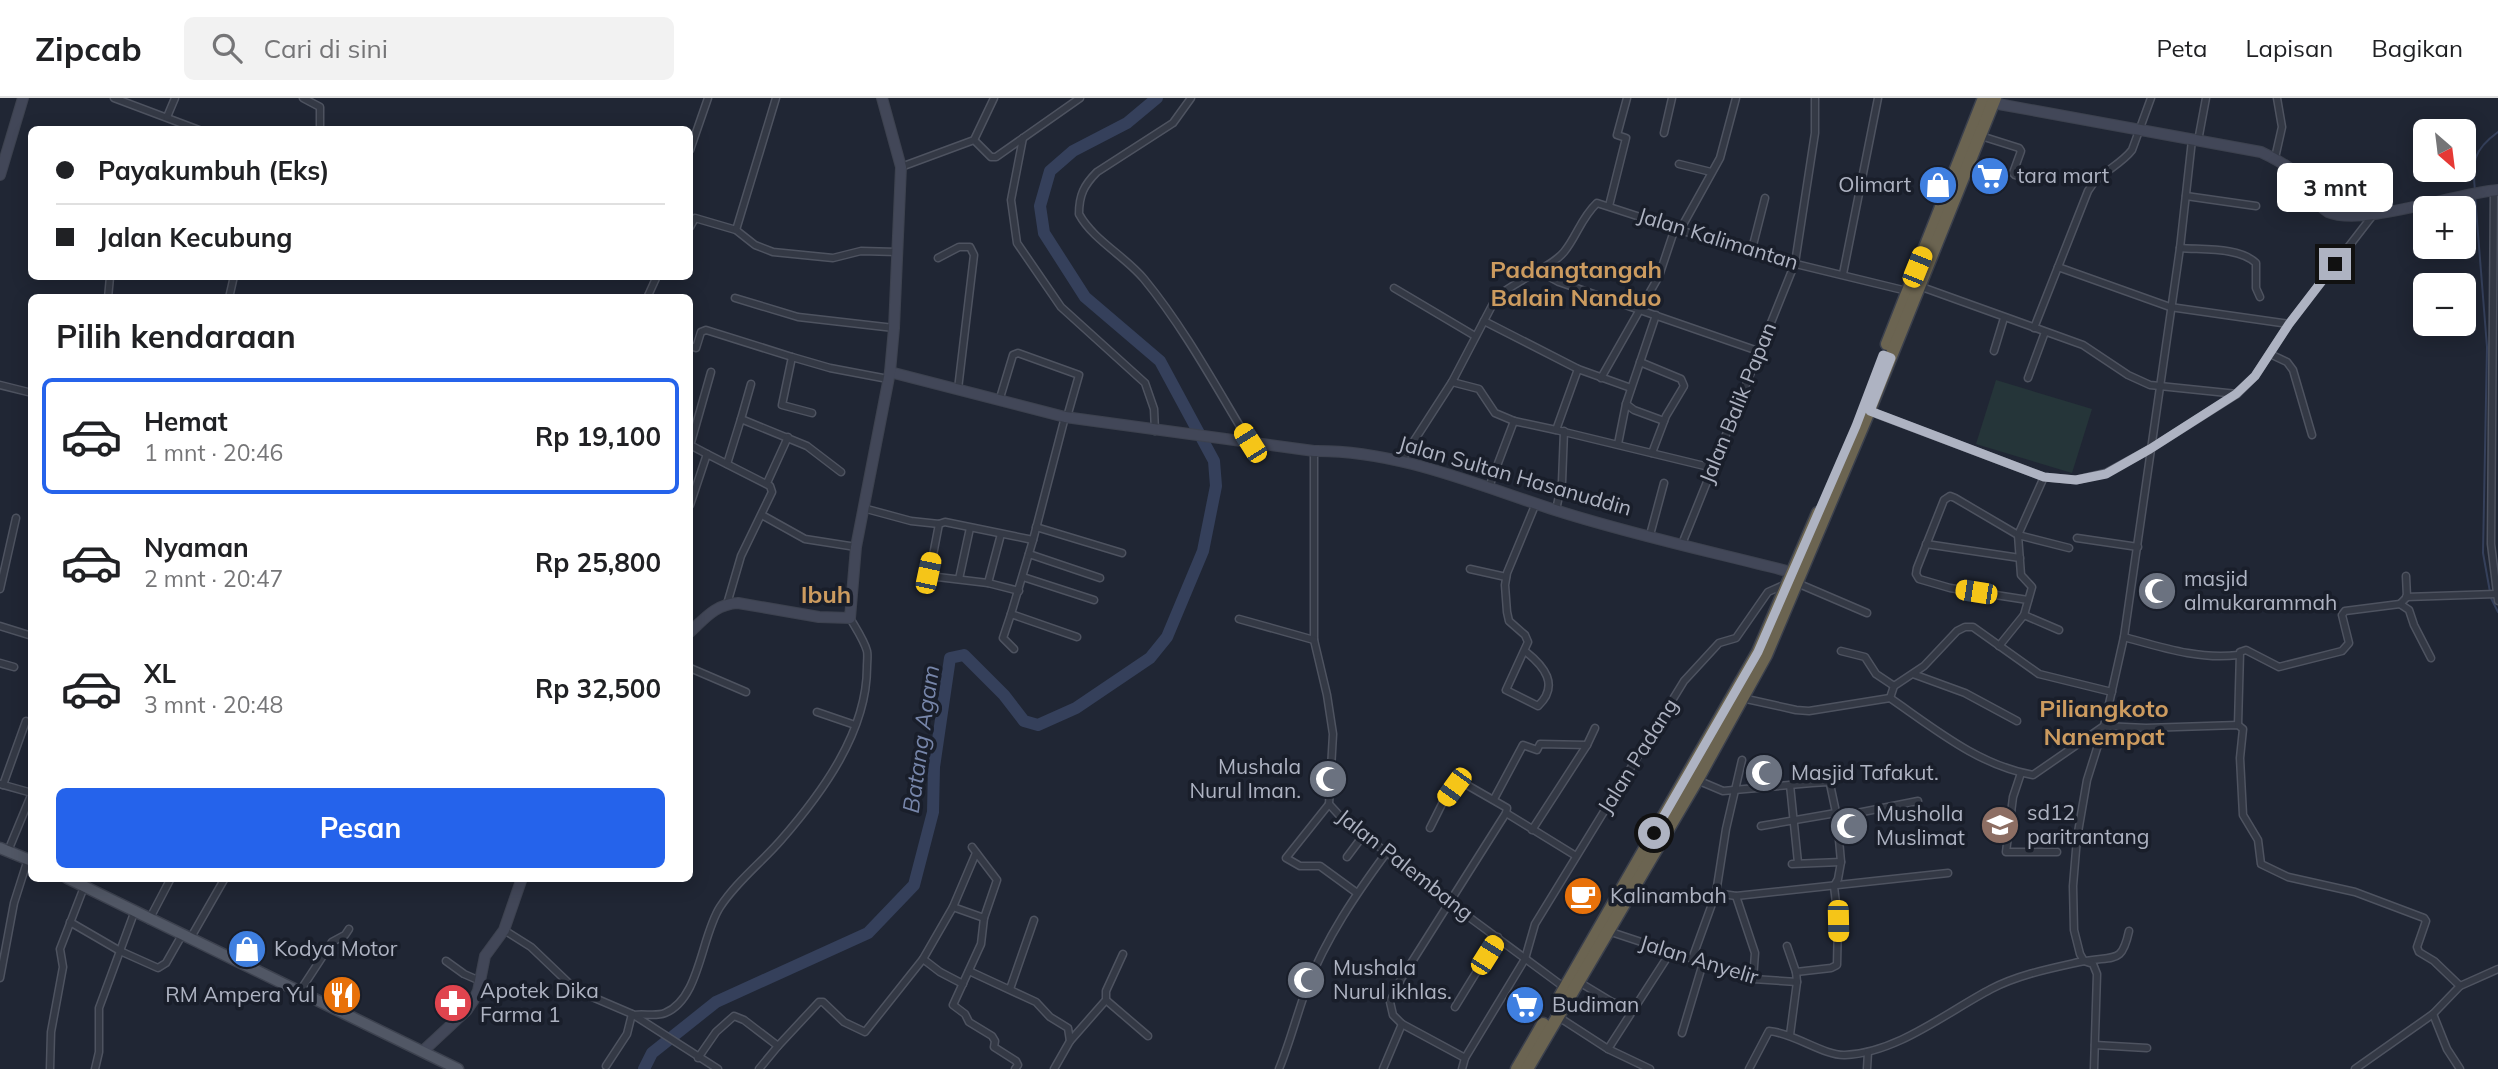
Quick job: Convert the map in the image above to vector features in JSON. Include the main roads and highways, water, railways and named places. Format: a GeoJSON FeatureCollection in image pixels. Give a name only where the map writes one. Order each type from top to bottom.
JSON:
{"type":"FeatureCollection","features":[{"type":"Feature","properties":{"kind":"highway"},"geometry":{"type":"LineString","coordinates":[[1913,288],[1981,136],[1986,99]]}},
{"type":"Feature","properties":{"kind":"highway"},"geometry":{"type":"LineString","coordinates":[[1517,1069],[1697,780],[1766,655],[1792,580],[1887,356],[1986,99]]}},
{"type":"Feature","properties":{"kind":"highway"},"geometry":{"type":"LineString","coordinates":[[1527,1069],[1608,931],[1618,904],[1758,652],[1870,411],[1887,356]]}},
{"type":"Feature","properties":{"kind":"main road"},"geometry":{"type":"LineString","coordinates":[[4,850],[28,859]]}},
{"type":"Feature","properties":{"kind":"main road"},"geometry":{"type":"LineString","coordinates":[[75,882],[458,1069]]}},
{"type":"Feature","properties":{"kind":"waterway","name":"Batang Agam"},"geometry":{"type":"LineString","coordinates":[[644,1069],[652,1053],[716,1002],[868,933],[914,885],[933,812],[934,767],[950,658],[964,655],[1004,695],[1024,721],[1038,725],[1076,708],[1150,658],[1167,637],[1203,551],[1216,486],[1214,461],[1160,361],[1085,297],[1044,233],[1040,206],[1050,171],[1073,151],[1127,123],[1157,98]]}},
{"type":"Feature","properties":{"kind":"waterway"},"geometry":{"type":"LineString","coordinates":[[2475,191],[2476,157],[2483,145],[2498,132]]}},
{"type":"Feature","properties":{"kind":"waterway"},"geometry":{"type":"LineString","coordinates":[[2476,209],[2487,347],[2483,553],[2490,592]]}},
{"type":"Feature","properties":{"kind":"waterway"},"geometry":{"type":"LineString","coordinates":[[2491,598],[2498,612]]}},
{"type":"Feature","properties":{"kind":"place","name":"tara mart"},"geometry":{"type":"Point","coordinates":[1990,176]}},
{"type":"Feature","properties":{"kind":"place","name":"Olimart"},"geometry":{"type":"Point","coordinates":[1938,185]}},
{"type":"Feature","properties":{"kind":"place","name":"masjid almukarammah"},"geometry":{"type":"Point","coordinates":[2157,591]}},
{"type":"Feature","properties":{"kind":"place","name":"Masjid Tafakut."},"geometry":{"type":"Point","coordinates":[1764,773]}},
{"type":"Feature","properties":{"kind":"place","name":"Mushala Nurul Iman."},"geometry":{"type":"Point","coordinates":[1328,779]}},
{"type":"Feature","properties":{"kind":"place","name":"sd12 paritrantang"},"geometry":{"type":"Point","coordinates":[2000,825]}},
{"type":"Feature","properties":{"kind":"place","name":"Musholla Muslimat"},"geometry":{"type":"Point","coordinates":[1849,826]}},
{"type":"Feature","properties":{"kind":"place","name":"Kalinambah"},"geometry":{"type":"Point","coordinates":[1583,896]}},
{"type":"Feature","properties":{"kind":"place","name":"Kodya Motor"},"geometry":{"type":"Point","coordinates":[247,949]}},
{"type":"Feature","properties":{"kind":"place","name":"Mushala Nurul ikhlas."},"geometry":{"type":"Point","coordinates":[1306,980]}},
{"type":"Feature","properties":{"kind":"place","name":"RM Ampera Yul"},"geometry":{"type":"Point","coordinates":[342,995]}},
{"type":"Feature","properties":{"kind":"place","name":"Apotek Dika Farma 1"},"geometry":{"type":"Point","coordinates":[453,1003]}},
{"type":"Feature","properties":{"kind":"place","name":"Budiman"},"geometry":{"type":"Point","coordinates":[1525,1005]}},
{"type":"Feature","properties":{"kind":"district","name":"Padangtangah Balain Nanduo"},"geometry":{"type":"Point","coordinates":[1576,284]}},
{"type":"Feature","properties":{"kind":"district","name":"Ibuh"},"geometry":{"type":"Point","coordinates":[826,595]}},
{"type":"Feature","properties":{"kind":"district","name":"Piliangkoto Nanempat"},"geometry":{"type":"Point","coordinates":[2104,723]}}]}
